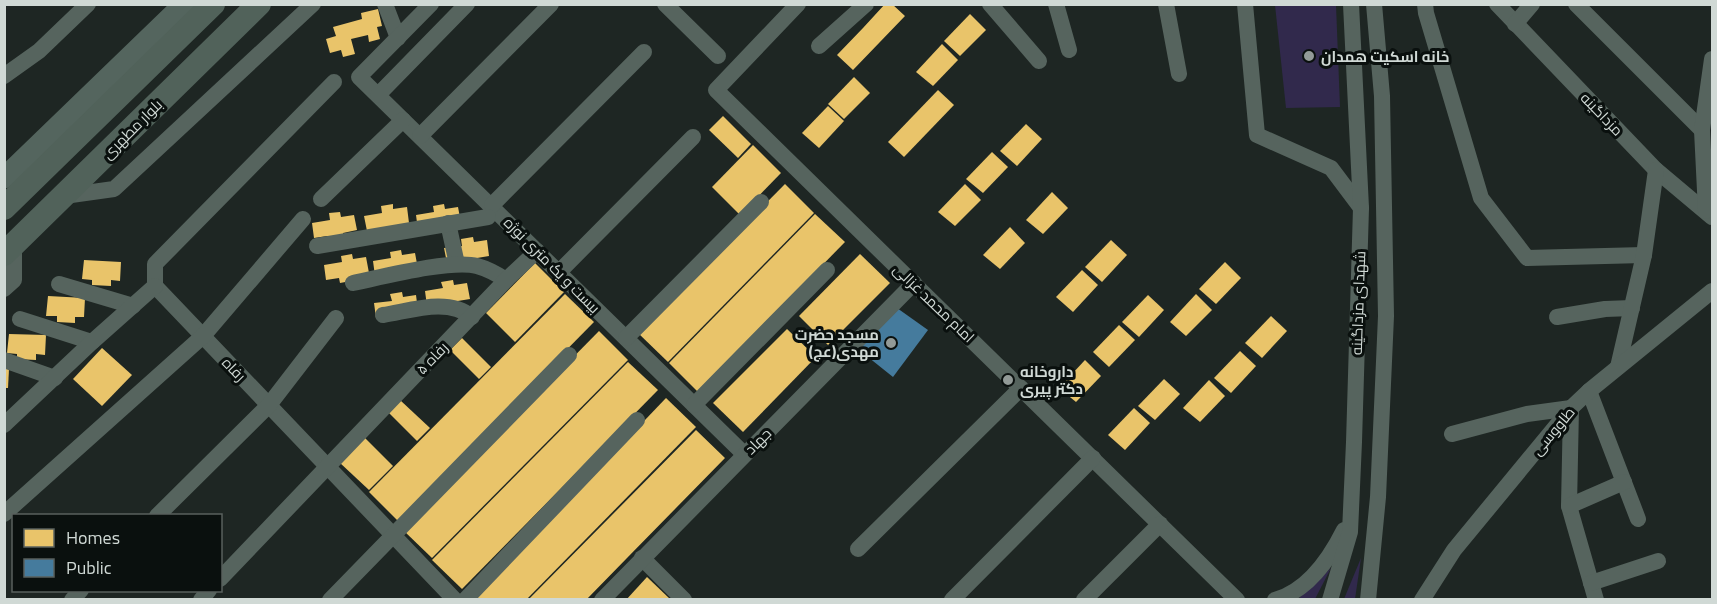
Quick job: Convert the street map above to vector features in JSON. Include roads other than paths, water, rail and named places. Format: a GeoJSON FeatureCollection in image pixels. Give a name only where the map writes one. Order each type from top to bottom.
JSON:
{"type":"FeatureCollection","features":[{"type":"Feature","properties":{"kind":"highway"},"geometry":{"type":"LineString","coordinates":[[4,207],[213,4]]}},
{"type":"Feature","properties":{"kind":"highway","name":"بلوار مطهری"},"geometry":{"type":"LineString","coordinates":[[9,250],[258,4]]}},
{"type":"Feature","properties":{"kind":"main road"},"geometry":{"type":"LineString","coordinates":[[4,178],[184,4]]}},
{"type":"Feature","properties":{"kind":"street"},"geometry":{"type":"LineString","coordinates":[[4,76],[39,51],[88,4]]}},
{"type":"Feature","properties":{"kind":"street"},"geometry":{"type":"LineString","coordinates":[[64,196],[114,189],[313,4]]}},
{"type":"Feature","properties":{"kind":"street"},"geometry":{"type":"LineString","coordinates":[[385,4],[398,38],[431,4]]}},
{"type":"Feature","properties":{"kind":"street"},"geometry":{"type":"LineString","coordinates":[[378,95],[467,4]]}},
{"type":"Feature","properties":{"kind":"street"},"geometry":{"type":"LineString","coordinates":[[420,136],[551,4]]}},
{"type":"Feature","properties":{"kind":"street"},"geometry":{"type":"LineString","coordinates":[[665,4],[718,56]]}},
{"type":"Feature","properties":{"kind":"street","name":"امام محمد غزالی"},"geometry":{"type":"LineString","coordinates":[[798,4],[716,90],[1237,600]]}},
{"type":"Feature","properties":{"kind":"street"},"geometry":{"type":"LineString","coordinates":[[819,46],[866,4]]}},
{"type":"Feature","properties":{"kind":"street"},"geometry":{"type":"LineString","coordinates":[[990,4],[1039,61]]}},
{"type":"Feature","properties":{"kind":"street"},"geometry":{"type":"LineString","coordinates":[[1056,4],[1069,50]]}},
{"type":"Feature","properties":{"kind":"street"},"geometry":{"type":"LineString","coordinates":[[1166,4],[1179,74]]}},
{"type":"Feature","properties":{"kind":"street"},"geometry":{"type":"LineString","coordinates":[[1245,4],[1257,135],[1331,168],[1361,208]]}},
{"type":"Feature","properties":{"kind":"street","name":"شهدای مزداگینه"},"geometry":{"type":"LineString","coordinates":[[1330,600],[1350,532],[1361,208],[1351,4]]}},
{"type":"Feature","properties":{"kind":"street","name":"شهدای مزداگینه"},"geometry":{"type":"LineString","coordinates":[[1368,600],[1378,497],[1386,316],[1382,96],[1374,4]]}},
{"type":"Feature","properties":{"kind":"street"},"geometry":{"type":"LineString","coordinates":[[1425,4],[1481,198],[1527,258],[1644,255]]}},
{"type":"Feature","properties":{"kind":"street","name":"مزداگینه"},"geometry":{"type":"LineString","coordinates":[[1497,4],[1656,170],[1709,214]]}},
{"type":"Feature","properties":{"kind":"street"},"geometry":{"type":"LineString","coordinates":[[1515,24],[1532,4]]}},
{"type":"Feature","properties":{"kind":"street"},"geometry":{"type":"LineString","coordinates":[[1576,4],[1702,130]]}},
{"type":"Feature","properties":{"kind":"street","name":"بیست و یک متری نوژه"},"geometry":{"type":"LineString","coordinates":[[398,38],[359,77],[420,136],[490,211],[559,272],[744,454]]}},
{"type":"Feature","properties":{"kind":"street"},"geometry":{"type":"LineString","coordinates":[[317,246],[448,223],[490,211],[644,52]]}},
{"type":"Feature","properties":{"kind":"street"},"geometry":{"type":"LineString","coordinates":[[1709,214],[1702,130],[1713,59]]}},
{"type":"Feature","properties":{"kind":"street"},"geometry":{"type":"LineString","coordinates":[[8,415],[55,378],[155,286],[155,264],[334,82]]}},
{"type":"Feature","properties":{"kind":"street"},"geometry":{"type":"LineString","coordinates":[[321,199],[403,120]]}},
{"type":"Feature","properties":{"kind":"street"},"geometry":{"type":"LineString","coordinates":[[559,272],[693,137]]}},
{"type":"Feature","properties":{"kind":"street"},"geometry":{"type":"LineString","coordinates":[[1618,367],[1644,255],[1656,170]]}},
{"type":"Feature","properties":{"kind":"street"},"geometry":{"type":"LineString","coordinates":[[626,338],[761,202]]}},
{"type":"Feature","properties":{"kind":"street"},"geometry":{"type":"LineString","coordinates":[[4,514],[203,336],[303,219]]}},
{"type":"Feature","properties":{"kind":"street"},"geometry":{"type":"LineString","coordinates":[[448,223],[457,264]]}},
{"type":"Feature","properties":{"kind":"street"},"geometry":{"type":"LineString","coordinates":[[4,289],[14,280],[9,250]]}},
{"type":"Feature","properties":{"kind":"street","name":"رفاه ۵"},"geometry":{"type":"LineString","coordinates":[[222,577],[506,280],[537,251]]}},
{"type":"Feature","properties":{"kind":"street"},"geometry":{"type":"LineString","coordinates":[[353,283],[457,264],[475,265],[490,270],[506,280]]}},
{"type":"Feature","properties":{"kind":"street"},"geometry":{"type":"LineString","coordinates":[[694,405],[827,270]]}},
{"type":"Feature","properties":{"kind":"street","name":"جهاد"},"geometry":{"type":"LineString","coordinates":[[602,600],[914,283]]}},
{"type":"Feature","properties":{"kind":"street"},"geometry":{"type":"LineString","coordinates":[[59,284],[133,306]]}},
{"type":"Feature","properties":{"kind":"street","name":"رفاه"},"geometry":{"type":"LineString","coordinates":[[155,286],[455,600]]}},
{"type":"Feature","properties":{"kind":"street","name":"طاووسی"},"geometry":{"type":"LineString","coordinates":[[1422,600],[1454,550],[1571,408],[1713,291]]}},
{"type":"Feature","properties":{"kind":"street"},"geometry":{"type":"LineString","coordinates":[[383,315],[451,306],[464,310],[472,317]]}},
{"type":"Feature","properties":{"kind":"street"},"geometry":{"type":"LineString","coordinates":[[1557,317],[1605,309],[1632,308]]}},
{"type":"Feature","properties":{"kind":"street"},"geometry":{"type":"LineString","coordinates":[[159,514],[269,405],[336,318]]}},
{"type":"Feature","properties":{"kind":"street"},"geometry":{"type":"LineString","coordinates":[[20,319],[92,342]]}},
{"type":"Feature","properties":{"kind":"street"},"geometry":{"type":"LineString","coordinates":[[330,600],[569,355]]}},
{"type":"Feature","properties":{"kind":"street"},"geometry":{"type":"LineString","coordinates":[[4,360],[55,378]]}},
{"type":"Feature","properties":{"kind":"street"},"geometry":{"type":"LineString","coordinates":[[858,549],[1021,388]]}},
{"type":"Feature","properties":{"kind":"street"},"geometry":{"type":"LineString","coordinates":[[1589,391],[1638,519]]}},
{"type":"Feature","properties":{"kind":"street"},"geometry":{"type":"LineString","coordinates":[[1452,434],[1527,414],[1571,408],[1569,506],[1594,592],[1658,561]]}},
{"type":"Feature","properties":{"kind":"street"},"geometry":{"type":"LineString","coordinates":[[465,600],[637,420]]}},
{"type":"Feature","properties":{"kind":"street"},"geometry":{"type":"LineString","coordinates":[[952,600],[1093,458]]}},
{"type":"Feature","properties":{"kind":"street"},"geometry":{"type":"LineString","coordinates":[[1569,506],[1624,482]]}},
{"type":"Feature","properties":{"kind":"street"},"geometry":{"type":"LineString","coordinates":[[1275,600],[1300,587],[1314,576],[1338,543],[1350,519]]}},
{"type":"Feature","properties":{"kind":"street"},"geometry":{"type":"LineString","coordinates":[[1084,600],[1160,524]]}},
{"type":"Feature","properties":{"kind":"street"},"geometry":{"type":"LineString","coordinates":[[642,558],[684,600]]}},
{"type":"Feature","properties":{"kind":"place","name":"خانه اسكيت همدان"},"geometry":{"type":"Point","coordinates":[1309,56]}},
{"type":"Feature","properties":{"kind":"place","name":"مسجد حضرت مهدی(عج)"},"geometry":{"type":"Point","coordinates":[891,343]}},
{"type":"Feature","properties":{"kind":"place","name":"داروخانه دکتر پیری"},"geometry":{"type":"Point","coordinates":[1008,380]}}]}
